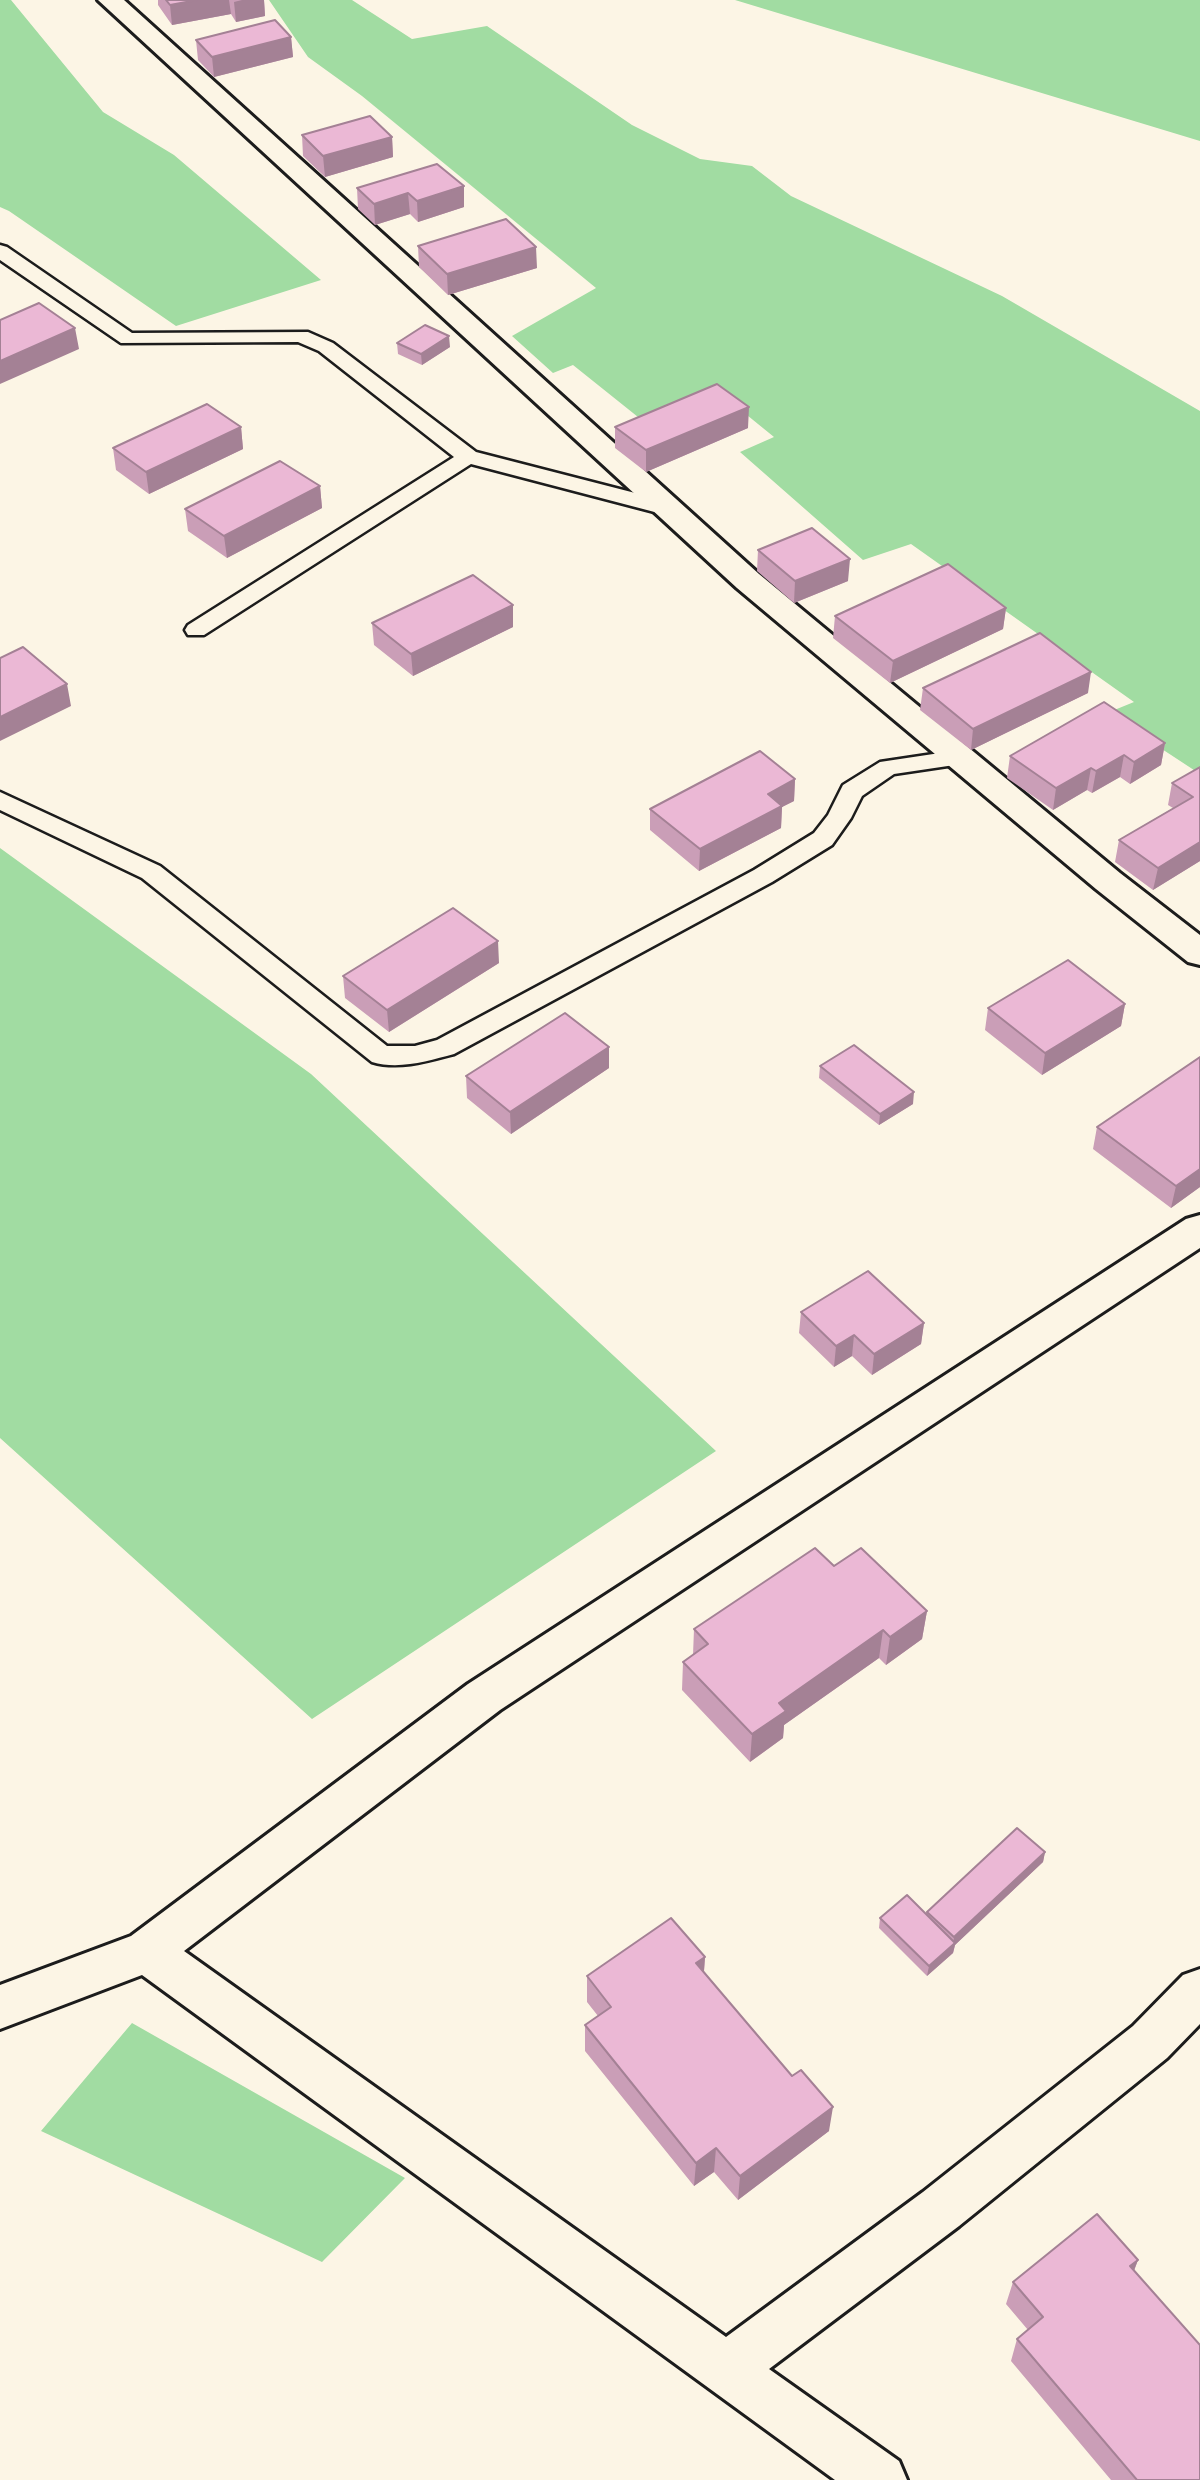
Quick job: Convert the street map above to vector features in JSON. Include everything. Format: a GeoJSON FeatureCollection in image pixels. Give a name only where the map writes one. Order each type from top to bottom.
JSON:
{"type":"FeatureCollection","features":[{"type":"Feature","properties":{"kind":"street"},"geometry":{"type":"LineString","coordinates":[[110,0],[748,582],[1108,881],[1200,953]]}},
{"type":"Feature","properties":{"kind":"street"},"geometry":{"type":"LineString","coordinates":[[0,2007],[148,1951],[484,1697],[1200,1229]]}},
{"type":"Feature","properties":{"kind":"street"},"geometry":{"type":"LineString","coordinates":[[148,1951],[880,2480]]}},
{"type":"Feature","properties":{"kind":"street"},"geometry":{"type":"LineString","coordinates":[[726,2368],[962,2192],[1150,2042],[1200,1991]]}},
{"type":"Feature","properties":{"kind":"lane"},"geometry":{"type":"LineString","coordinates":[[0,251],[128,340],[301,336],[326,347],[468,457],[666,508]]}},
{"type":"Feature","properties":{"kind":"lane"},"geometry":{"type":"LineString","coordinates":[[196,630],[468,457]]}},
{"type":"Feature","properties":{"kind":"lane"},"geometry":{"type":"LineString","coordinates":[[0,800],[151,872],[381,1055],[415,1055],[445,1047],[764,876],[823,839],[839,818],[852,791],[888,767],[960,758]]}},
{"type":"Feature","properties":{"kind":"green space"},"geometry":{"type":"Polygon","coordinates":[[[0,0],[11,0],[103,112],[174,155],[321,280],[176,326],[0,207],[0,0]]]}},
{"type":"Feature","properties":{"kind":"green space"},"geometry":{"type":"Polygon","coordinates":[[[269,0],[352,0],[412,39],[487,26],[632,125],[700,159],[752,166],[791,196],[1002,296],[1200,411],[1200,774],[1107,713],[1134,702],[911,544],[863,560],[740,452],[774,437],[726,398],[648,425],[573,365],[553,373],[512,336],[596,288],[362,96],[308,57],[269,0]]]}},
{"type":"Feature","properties":{"kind":"green space"},"geometry":{"type":"Polygon","coordinates":[[[735,0],[1200,0],[1200,141],[735,0]]]}},
{"type":"Feature","properties":{"kind":"green space"},"geometry":{"type":"Polygon","coordinates":[[[0,848],[311,1074],[716,1451],[312,1719],[0,1438],[0,848]]]}},
{"type":"Feature","properties":{"kind":"green space"},"geometry":{"type":"Polygon","coordinates":[[[132,2023],[405,2178],[322,2262],[41,2131],[132,2023]]]}},
{"type":"Feature","properties":{"kind":"building"},"geometry":{"type":"Polygon","coordinates":[[[166,0],[197,0],[170,5],[166,0]]]}},
{"type":"Feature","properties":{"kind":"building"},"geometry":{"type":"Polygon","coordinates":[[[275,20],[291,37],[212,57],[196,40],[275,20]]]}},
{"type":"Feature","properties":{"kind":"building"},"geometry":{"type":"Polygon","coordinates":[[[370,116],[392,137],[323,156],[302,135],[370,116]]]}},
{"type":"Feature","properties":{"kind":"building"},"geometry":{"type":"Polygon","coordinates":[[[437,164],[464,186],[417,201],[408,193],[374,204],[357,188],[437,164]]]}},
{"type":"Feature","properties":{"kind":"building"},"geometry":{"type":"Polygon","coordinates":[[[506,219],[536,247],[447,274],[418,246],[506,219]]]}},
{"type":"Feature","properties":{"kind":"building"},"geometry":{"type":"Polygon","coordinates":[[[39,303],[75,328],[0,361],[0,320],[39,303]]]}},
{"type":"Feature","properties":{"kind":"building"},"geometry":{"type":"Polygon","coordinates":[[[425,325],[449,336],[421,354],[397,343],[425,325]]]}},
{"type":"Feature","properties":{"kind":"building"},"geometry":{"type":"Polygon","coordinates":[[[717,384],[749,407],[646,450],[615,427],[717,384]]]}},
{"type":"Feature","properties":{"kind":"building"},"geometry":{"type":"Polygon","coordinates":[[[207,404],[241,427],[146,472],[113,448],[207,404]]]}},
{"type":"Feature","properties":{"kind":"building"},"geometry":{"type":"Polygon","coordinates":[[[280,461],[320,486],[224,536],[185,509],[280,461]]]}},
{"type":"Feature","properties":{"kind":"building"},"geometry":{"type":"Polygon","coordinates":[[[812,528],[850,559],[795,581],[758,550],[812,528]]]}},
{"type":"Feature","properties":{"kind":"building"},"geometry":{"type":"Polygon","coordinates":[[[948,564],[1006,608],[893,661],[835,616],[948,564]]]}},
{"type":"Feature","properties":{"kind":"building"},"geometry":{"type":"Polygon","coordinates":[[[473,575],[513,605],[411,654],[372,623],[473,575]]]}},
{"type":"Feature","properties":{"kind":"building"},"geometry":{"type":"Polygon","coordinates":[[[1040,633],[1091,672],[973,729],[923,688],[1040,633]]]}},
{"type":"Feature","properties":{"kind":"building"},"geometry":{"type":"Polygon","coordinates":[[[23,647],[67,684],[0,717],[0,658],[23,647]]]}},
{"type":"Feature","properties":{"kind":"building"},"geometry":{"type":"Polygon","coordinates":[[[1104,702],[1165,743],[1134,762],[1124,755],[1096,771],[1091,768],[1056,788],[1010,756],[1104,702]]]}},
{"type":"Feature","properties":{"kind":"building"},"geometry":{"type":"Polygon","coordinates":[[[760,751],[795,779],[768,794],[782,806],[700,849],[650,809],[760,751]]]}},
{"type":"Feature","properties":{"kind":"building"},"geometry":{"type":"Polygon","coordinates":[[[1200,767],[1200,842],[1158,868],[1119,840],[1193,797],[1172,783],[1200,767]]]}},
{"type":"Feature","properties":{"kind":"building"},"geometry":{"type":"Polygon","coordinates":[[[453,908],[498,941],[387,1010],[343,976],[453,908]]]}},
{"type":"Feature","properties":{"kind":"building"},"geometry":{"type":"Polygon","coordinates":[[[1068,960],[1125,1004],[1045,1053],[988,1008],[1068,960]]]}},
{"type":"Feature","properties":{"kind":"building"},"geometry":{"type":"Polygon","coordinates":[[[565,1013],[609,1047],[510,1112],[466,1076],[565,1013]]]}},
{"type":"Feature","properties":{"kind":"building"},"geometry":{"type":"Polygon","coordinates":[[[854,1045],[914,1092],[880,1114],[820,1066],[854,1045]]]}},
{"type":"Feature","properties":{"kind":"building"},"geometry":{"type":"Polygon","coordinates":[[[1200,1057],[1200,1169],[1176,1186],[1097,1127],[1200,1057]]]}},
{"type":"Feature","properties":{"kind":"building"},"geometry":{"type":"Polygon","coordinates":[[[868,1271],[924,1323],[874,1354],[854,1335],[836,1346],[801,1312],[868,1271]]]}},
{"type":"Feature","properties":{"kind":"building"},"geometry":{"type":"Polygon","coordinates":[[[815,1548],[834,1566],[861,1548],[927,1611],[890,1637],[883,1630],[779,1703],[786,1711],[752,1734],[683,1662],[708,1644],[694,1629],[815,1548]]]}},
{"type":"Feature","properties":{"kind":"building"},"geometry":{"type":"Polygon","coordinates":[[[1017,1828],[1045,1852],[954,1937],[927,1912],[1017,1828]]]}},
{"type":"Feature","properties":{"kind":"building"},"geometry":{"type":"Polygon","coordinates":[[[907,1895],[955,1943],[929,1966],[880,1918],[907,1895]]]}},
{"type":"Feature","properties":{"kind":"building"},"geometry":{"type":"Polygon","coordinates":[[[671,1918],[705,1957],[696,1963],[792,2076],[801,2070],[833,2107],[740,2176],[716,2148],[696,2163],[585,2025],[611,2007],[587,1976],[671,1918]]]}},
{"type":"Feature","properties":{"kind":"building"},"geometry":{"type":"Polygon","coordinates":[[[1097,2214],[1138,2260],[1130,2266],[1200,2345],[1200,2480],[1137,2480],[1017,2339],[1043,2317],[1013,2282],[1097,2214]]]}}]}
